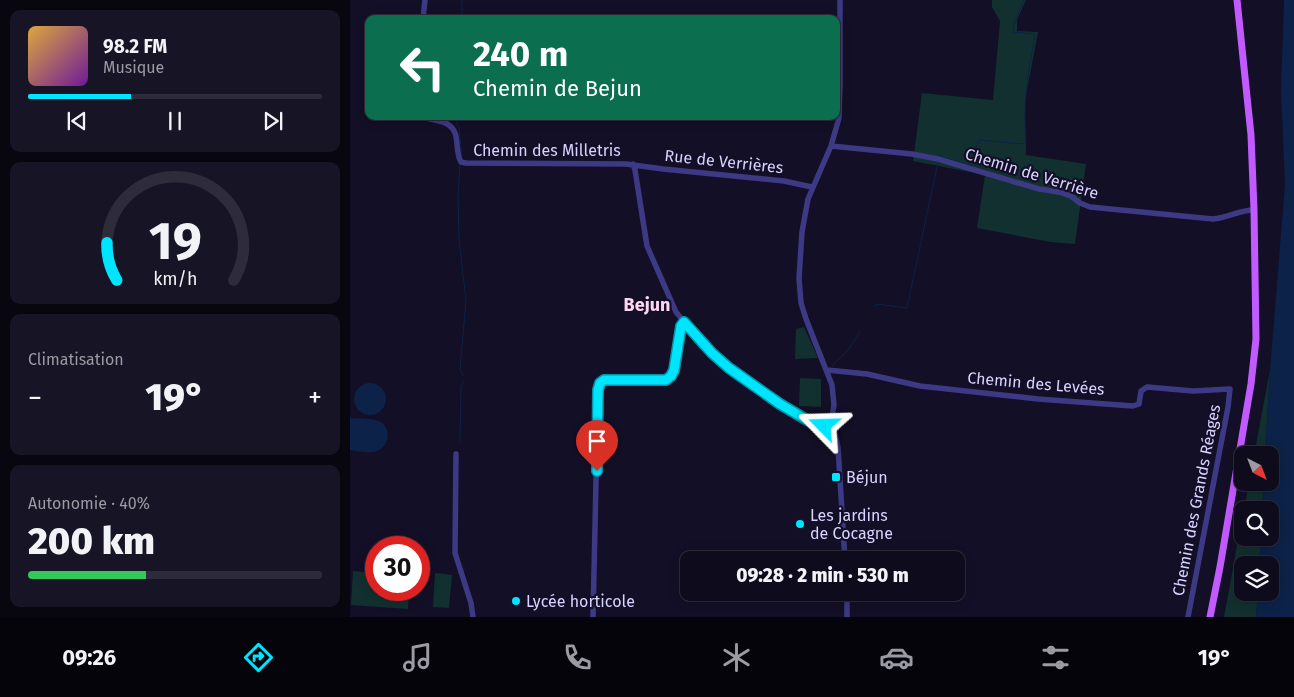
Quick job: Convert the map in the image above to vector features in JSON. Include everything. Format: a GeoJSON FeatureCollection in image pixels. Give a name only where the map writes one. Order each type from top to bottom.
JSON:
{"type":"FeatureCollection","features":[{"type":"Feature","properties":{"kind":"main road"},"geometry":{"type":"LineString","coordinates":[[1210,617],[1251,384],[1256,339],[1251,135],[1237,0]]}},
{"type":"Feature","properties":{"kind":"street"},"geometry":{"type":"LineString","coordinates":[[423,15],[425,0]]}},
{"type":"Feature","properties":{"kind":"street"},"geometry":{"type":"LineString","coordinates":[[840,0],[840,105]]}},
{"type":"Feature","properties":{"kind":"street","name":"Chemin des Milletris"},"geometry":{"type":"LineString","coordinates":[[437,120],[449,124],[454,130],[456,135],[456,153],[461,162],[633,164]]}},
{"type":"Feature","properties":{"kind":"street"},"geometry":{"type":"LineString","coordinates":[[832,417],[834,398],[827,370],[810,332],[801,302],[799,278],[800,250],[805,213],[812,187],[832,146],[838,120]]}},
{"type":"Feature","properties":{"kind":"street","name":"Chemin de Verrière"},"geometry":{"type":"LineString","coordinates":[[832,146],[912,154],[938,159],[1039,189],[1071,196],[1080,203],[1090,207],[1213,219],[1230,216],[1243,210],[1254,210]]}},
{"type":"Feature","properties":{"kind":"street"},"geometry":{"type":"LineString","coordinates":[[633,164],[647,246],[676,312],[712,353],[745,379],[807,420],[824,426],[829,431],[834,431]]}},
{"type":"Feature","properties":{"kind":"street","name":"Rue de Verrières"},"geometry":{"type":"LineString","coordinates":[[633,164],[662,169],[768,179],[812,187]]}},
{"type":"Feature","properties":{"kind":"street"},"geometry":{"type":"LineString","coordinates":[[593,617],[598,390],[600,383],[604,380],[666,380],[674,370],[681,326],[684,322]]}},
{"type":"Feature","properties":{"kind":"street","name":"Chemin des Levées"},"geometry":{"type":"LineString","coordinates":[[827,370],[866,374],[920,386],[1038,399],[1136,406],[1140,401],[1141,391],[1147,387],[1193,391],[1230,389]]}},
{"type":"Feature","properties":{"kind":"street","name":"Chemin des Grands Réages"},"geometry":{"type":"LineString","coordinates":[[1188,617],[1230,389]]}},
{"type":"Feature","properties":{"kind":"street"},"geometry":{"type":"LineString","coordinates":[[824,426],[826,420],[832,417]]}},
{"type":"Feature","properties":{"kind":"street"},"geometry":{"type":"LineString","coordinates":[[832,417],[838,422],[838,427],[834,431]]}},
{"type":"Feature","properties":{"kind":"street"},"geometry":{"type":"LineString","coordinates":[[834,431],[838,447],[844,551]]}},
{"type":"Feature","properties":{"kind":"street"},"geometry":{"type":"LineString","coordinates":[[456,454],[455,554],[471,603],[473,617]]}},
{"type":"Feature","properties":{"kind":"street"},"geometry":{"type":"LineString","coordinates":[[847,601],[847,617]]}},
{"type":"Feature","properties":{"kind":"green space"},"geometry":{"type":"Polygon","coordinates":[[[992,0],[1026,0],[1017,20],[1017,31],[1038,32],[1025,101],[1026,155],[1086,164],[1075,244],[1050,242],[977,228],[985,175],[913,161],[922,93],[993,100],[1000,21],[992,7],[992,0]]]}},
{"type":"Feature","properties":{"kind":"green space"},"geometry":{"type":"Polygon","coordinates":[[[804,327],[818,358],[795,359],[796,329],[804,327]]]}},
{"type":"Feature","properties":{"kind":"green space"},"geometry":{"type":"Polygon","coordinates":[[[1270,370],[1266,446],[1256,446],[1270,370]]]}},
{"type":"Feature","properties":{"kind":"green space"},"geometry":{"type":"Polygon","coordinates":[[[800,378],[821,379],[821,407],[799,406],[800,378]]]}},
{"type":"Feature","properties":{"kind":"green space"},"geometry":{"type":"Polygon","coordinates":[[[1248,491],[1263,491],[1263,501],[1246,501],[1248,491]]]}},
{"type":"Feature","properties":{"kind":"green space"},"geometry":{"type":"Polygon","coordinates":[[[1237,546],[1260,546],[1260,556],[1235,556],[1237,546]]]}},
{"type":"Feature","properties":{"kind":"green space"},"geometry":{"type":"Polygon","coordinates":[[[1234,562],[1234,601],[1257,601],[1256,617],[1224,617],[1234,562]]]}},
{"type":"Feature","properties":{"kind":"green space"},"geometry":{"type":"Polygon","coordinates":[[[353,571],[365,572],[365,601],[408,601],[408,609],[351,605],[353,571]]]}},
{"type":"Feature","properties":{"kind":"green space"},"geometry":{"type":"Polygon","coordinates":[[[435,573],[452,575],[449,608],[433,607],[435,573]]]}},
{"type":"Feature","properties":{"kind":"water"},"geometry":{"type":"Polygon","coordinates":[[[1284,0],[1294,0],[1294,617],[1256,617],[1257,601],[1279,601],[1279,556],[1260,556],[1260,546],[1279,546],[1279,501],[1263,501],[1263,491],[1279,491],[1279,446],[1266,446],[1285,185],[1281,90],[1284,0]]]}},
{"type":"Feature","properties":{"kind":"water"},"geometry":{"type":"Polygon","coordinates":[[[370,383],[376,384],[381,388],[385,393],[385,405],[381,410],[376,414],[370,415],[364,414],[359,410],[355,405],[354,399],[355,393],[359,388],[364,384],[370,383]]]}},
{"type":"Feature","properties":{"kind":"water"},"geometry":{"type":"Polygon","coordinates":[[[350,414],[351,418],[376,420],[383,424],[388,433],[383,447],[374,452],[350,450],[350,414]]]}},
{"type":"Feature","properties":{"kind":"waterway"},"geometry":{"type":"LineString","coordinates":[[462,0],[462,15]]}},
{"type":"Feature","properties":{"kind":"waterway"},"geometry":{"type":"LineString","coordinates":[[939,156],[972,166],[975,148],[980,140],[1023,144],[1026,141],[1025,113],[1028,74],[1035,34],[1013,32],[1014,24],[1024,0]]}},
{"type":"Feature","properties":{"kind":"waterway"},"geometry":{"type":"LineString","coordinates":[[457,120],[462,158]]}},
{"type":"Feature","properties":{"kind":"waterway"},"geometry":{"type":"LineString","coordinates":[[874,307],[877,304],[907,308],[938,162]]}},
{"type":"Feature","properties":{"kind":"waterway"},"geometry":{"type":"LineString","coordinates":[[460,164],[458,195],[459,240],[466,300],[460,369],[463,375]]}},
{"type":"Feature","properties":{"kind":"waterway"},"geometry":{"type":"LineString","coordinates":[[832,366],[849,349],[860,331]]}},
{"type":"Feature","properties":{"kind":"waterway"},"geometry":{"type":"LineString","coordinates":[[460,441],[461,386],[464,381]]}},
{"type":"Feature","properties":{"kind":"place","name":"Béjun"},"geometry":{"type":"Point","coordinates":[836,477]}},
{"type":"Feature","properties":{"kind":"place","name":"Les jardins de Cocagne"},"geometry":{"type":"Point","coordinates":[800,524]}},
{"type":"Feature","properties":{"kind":"place","name":"Lycée horticole"},"geometry":{"type":"Point","coordinates":[516,601]}},
{"type":"Feature","properties":{"kind":"district","name":"Bejun"},"geometry":{"type":"Point","coordinates":[647,305]}},
{"type":"Feature","properties":{"kind":"route"},"geometry":{"type":"LineString","coordinates":[[597,471],[598,390],[600,383],[604,380],[666,380],[674,370],[681,326],[684,322],[702,343],[729,368],[780,404],[815,424],[824,426]]}}]}
